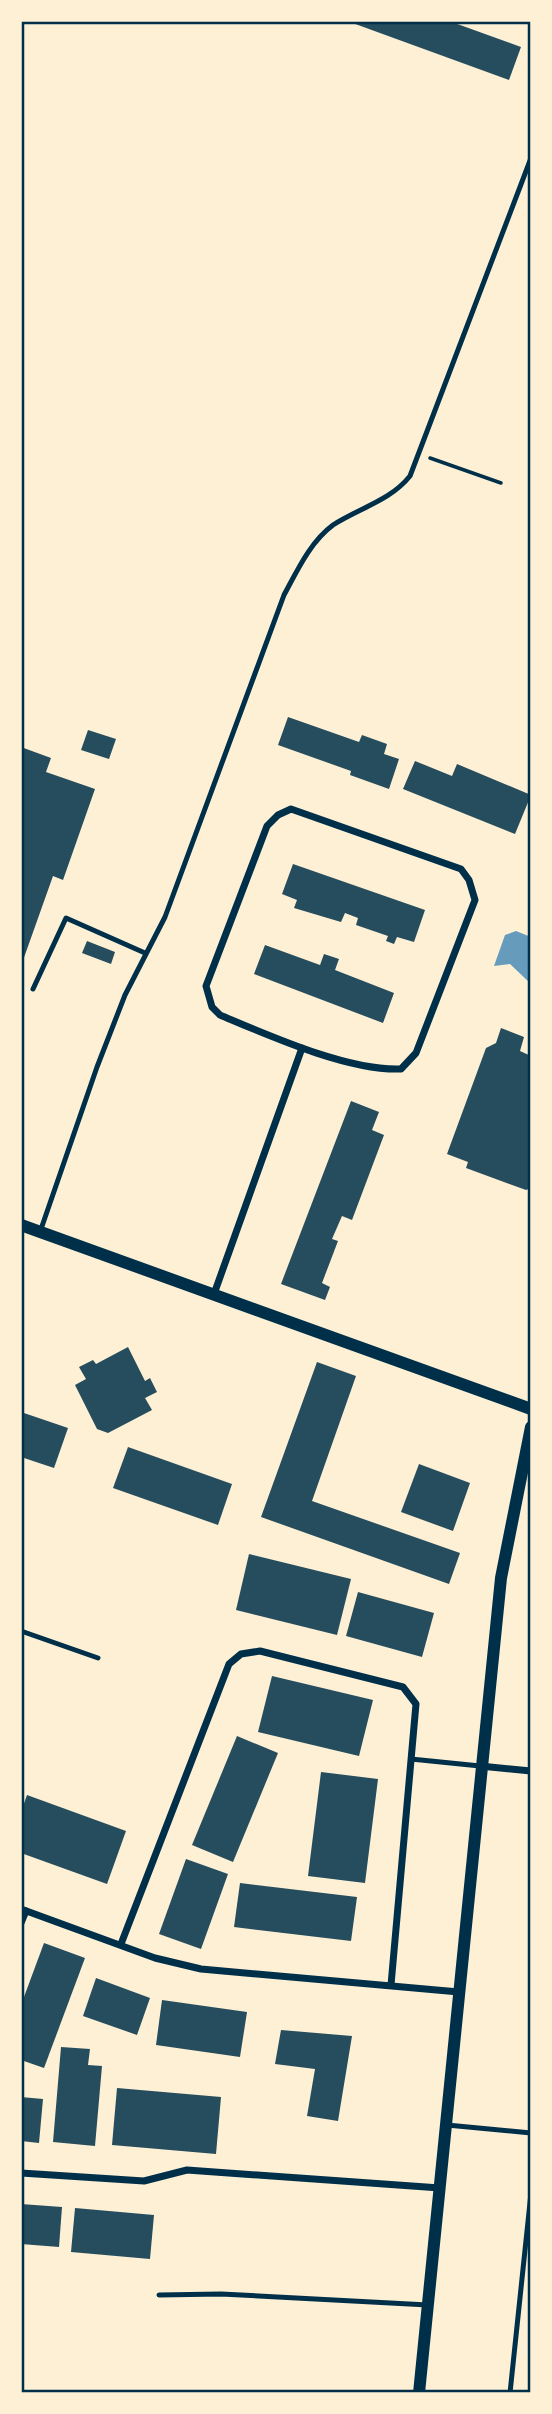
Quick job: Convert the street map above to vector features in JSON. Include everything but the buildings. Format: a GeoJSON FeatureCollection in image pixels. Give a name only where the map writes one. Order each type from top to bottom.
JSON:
{"type":"FeatureCollection","features":[{"type":"Feature","properties":{"kind":"street"},"geometry":{"type":"LineString","coordinates":[[291,809],[461,869],[469,880],[475,900],[416,1053],[401,1069],[385,1070],[302,1048],[220,1015],[212,1007],[206,986],[267,826],[278,814],[291,809]]}},
{"type":"Feature","properties":{"kind":"street"},"geometry":{"type":"LineString","coordinates":[[214,1294],[302,1048]]}},
{"type":"Feature","properties":{"kind":"street"},"geometry":{"type":"LineString","coordinates":[[21,1225],[531,1409]]}},
{"type":"Feature","properties":{"kind":"street"},"geometry":{"type":"LineString","coordinates":[[419,2393],[500,1578],[531,1427]]}},
{"type":"Feature","properties":{"kind":"street"},"geometry":{"type":"LineString","coordinates":[[121,1944],[229,1664],[241,1654],[260,1651],[403,1687],[416,1704],[391,1985]]}},
{"type":"Feature","properties":{"kind":"street"},"geometry":{"type":"LineString","coordinates":[[480,1766],[531,1771]]}},
{"type":"Feature","properties":{"kind":"street"},"geometry":{"type":"LineString","coordinates":[[21,1923],[23,1910],[155,1958],[201,1969],[459,1992]]}},
{"type":"Feature","properties":{"kind":"street"},"geometry":{"type":"LineString","coordinates":[[21,2173],[144,2180],[187,2169],[440,2188]]}},
{"type":"Feature","properties":{"kind":"lane"},"geometry":{"type":"LineString","coordinates":[[40,1232],[97,1067],[145,953],[165,917],[284,596],[302,562],[333,526],[390,496],[404,484],[419,454],[531,158]]}},
{"type":"Feature","properties":{"kind":"lane"},"geometry":{"type":"LineString","coordinates":[[33,989],[66,918],[145,953]]}},
{"type":"Feature","properties":{"kind":"lane"},"geometry":{"type":"LineString","coordinates":[[21,1631],[97,1658]]}},
{"type":"Feature","properties":{"kind":"lane"},"geometry":{"type":"LineString","coordinates":[[411,1759],[480,1766]]}},
{"type":"Feature","properties":{"kind":"lane"},"geometry":{"type":"LineString","coordinates":[[446,2125],[531,2133]]}},
{"type":"Feature","properties":{"kind":"lane"},"geometry":{"type":"LineString","coordinates":[[510,2393],[531,2193]]}},
{"type":"Feature","properties":{"kind":"lane"},"geometry":{"type":"LineString","coordinates":[[159,2295],[221,2294],[428,2305]]}},
{"type":"Feature","properties":{"kind":"path"},"geometry":{"type":"LineString","coordinates":[[419,454],[501,483]]}},
{"type":"Feature","properties":{"kind":"water"},"geometry":{"type":"Polygon","coordinates":[[[516,931],[531,937],[531,984],[510,964],[494,966],[505,935],[516,931]]]}}]}
